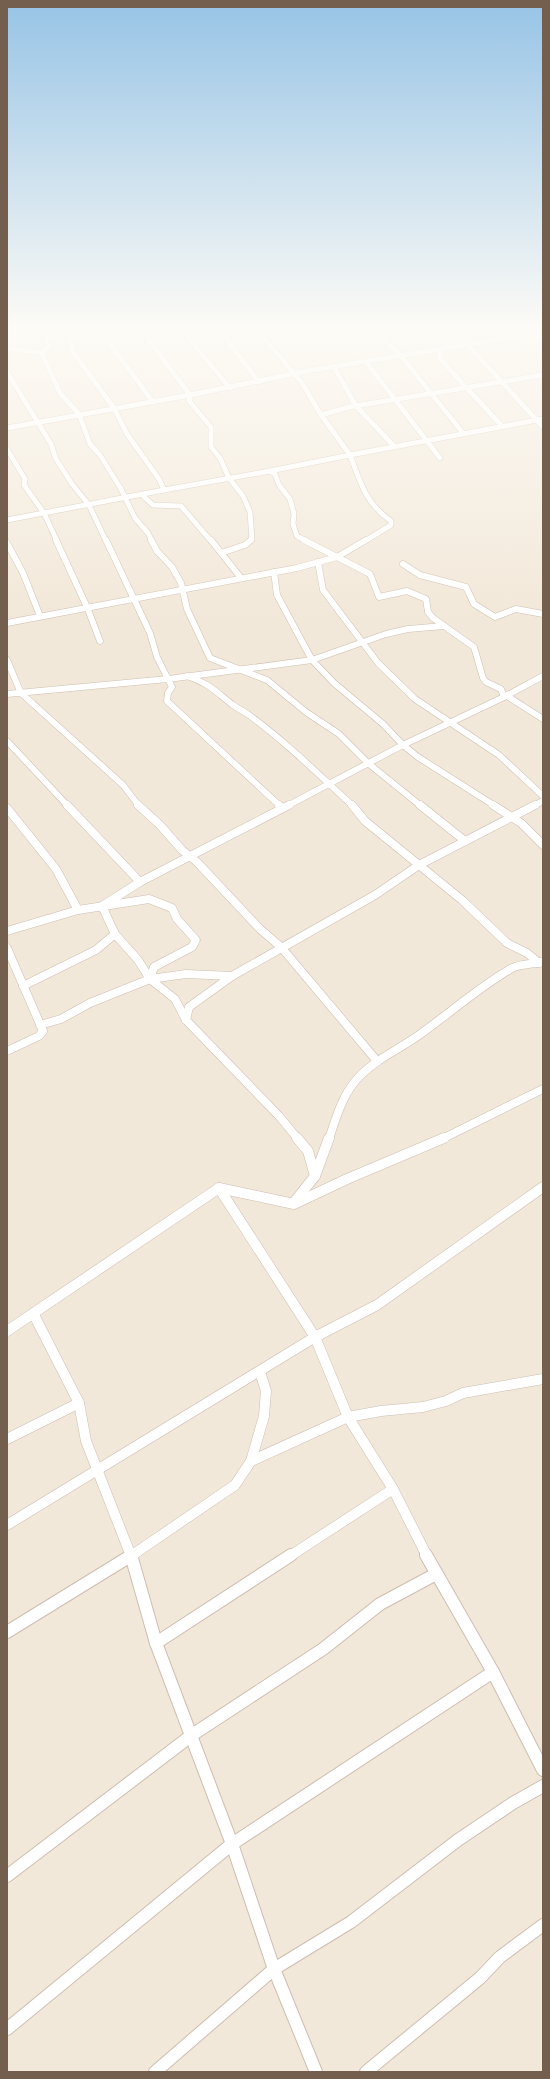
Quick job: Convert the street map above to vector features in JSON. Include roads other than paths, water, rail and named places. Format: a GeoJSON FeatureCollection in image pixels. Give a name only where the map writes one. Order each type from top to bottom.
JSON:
{"type":"FeatureCollection","features":[{"type":"Feature","properties":{"kind":"street"},"geometry":{"type":"LineString","coordinates":[[7,428],[22,425]]}},
{"type":"Feature","properties":{"kind":"street"},"geometry":{"type":"LineString","coordinates":[[40,425],[51,444],[56,459],[72,484],[89,506],[133,598],[172,687],[168,693],[167,701],[282,808]]}},
{"type":"Feature","properties":{"kind":"street"},"geometry":{"type":"LineString","coordinates":[[84,425],[90,444],[100,455],[135,518],[148,534],[157,551],[172,567],[181,583],[187,609],[210,658],[267,680],[306,712],[339,734],[369,764],[465,841]]}},
{"type":"Feature","properties":{"kind":"street"},"geometry":{"type":"LineString","coordinates":[[123,425],[159,479],[164,490]]}},
{"type":"Feature","properties":{"kind":"street"},"geometry":{"type":"LineString","coordinates":[[209,425],[211,427],[211,447],[220,458],[229,478],[243,496],[250,512],[252,539],[245,546],[221,553]]}},
{"type":"Feature","properties":{"kind":"street"},"geometry":{"type":"LineString","coordinates":[[7,623],[274,572],[318,562],[337,557],[391,525],[391,521],[376,512],[367,501],[350,455],[328,425]]}},
{"type":"Feature","properties":{"kind":"street"},"geometry":{"type":"LineString","coordinates":[[374,425],[394,446]]}},
{"type":"Feature","properties":{"kind":"street"},"geometry":{"type":"LineString","coordinates":[[414,425],[440,458]]}},
{"type":"Feature","properties":{"kind":"street"},"geometry":{"type":"LineString","coordinates":[[457,425],[463,433]]}},
{"type":"Feature","properties":{"kind":"street"},"geometry":{"type":"LineString","coordinates":[[7,520],[89,506],[164,490],[508,425]]}},
{"type":"Feature","properties":{"kind":"street"},"geometry":{"type":"LineString","coordinates":[[7,449],[25,479],[24,485],[44,513],[87,607],[100,642]]}},
{"type":"Feature","properties":{"kind":"street"},"geometry":{"type":"LineString","coordinates":[[270,470],[275,474],[279,485],[290,499],[294,514],[293,524],[297,536],[317,548],[370,574],[379,597],[407,591],[426,599],[428,612],[433,618],[474,647],[483,678],[486,682],[501,689],[506,696],[543,719]]}},
{"type":"Feature","properties":{"kind":"street"},"geometry":{"type":"LineString","coordinates":[[142,495],[153,505],[181,506],[199,525],[241,578]]}},
{"type":"Feature","properties":{"kind":"street"},"geometry":{"type":"LineString","coordinates":[[7,543],[22,573],[40,616]]}},
{"type":"Feature","properties":{"kind":"street"},"geometry":{"type":"LineString","coordinates":[[318,562],[324,590],[344,618],[364,642],[378,663],[415,699],[499,755],[543,796]]}},
{"type":"Feature","properties":{"kind":"street"},"geometry":{"type":"LineString","coordinates":[[404,564],[420,574],[466,587],[474,604],[495,617],[516,609],[543,614]]}},
{"type":"Feature","properties":{"kind":"street"},"geometry":{"type":"LineString","coordinates":[[274,572],[277,595],[312,660],[334,683],[383,724],[403,745],[436,770],[460,782],[525,826],[534,838],[543,845]]}},
{"type":"Feature","properties":{"kind":"street"},"geometry":{"type":"LineString","coordinates":[[7,694],[58,688],[168,679],[312,660],[408,629],[444,626]]}},
{"type":"Feature","properties":{"kind":"street"},"geometry":{"type":"LineString","coordinates":[[7,660],[21,693],[123,785],[143,811],[160,825],[182,850],[190,856],[260,929],[281,946],[377,1061]]}},
{"type":"Feature","properties":{"kind":"street"},"geometry":{"type":"LineString","coordinates":[[187,676],[203,681],[214,688],[234,706],[248,714],[298,756],[356,809],[365,821],[393,842],[462,900],[507,943],[541,962]]}},
{"type":"Feature","properties":{"kind":"street"},"geometry":{"type":"LineString","coordinates":[[102,906],[140,882],[403,745],[506,696],[543,676]]}},
{"type":"Feature","properties":{"kind":"street"},"geometry":{"type":"LineString","coordinates":[[7,741],[140,882]]}},
{"type":"Feature","properties":{"kind":"street"},"geometry":{"type":"LineString","coordinates":[[186,1020],[189,1007],[232,976],[281,946],[375,895],[419,865],[543,801]]}},
{"type":"Feature","properties":{"kind":"street"},"geometry":{"type":"LineString","coordinates":[[7,808],[49,859],[72,895],[78,910]]}},
{"type":"Feature","properties":{"kind":"street"},"geometry":{"type":"LineString","coordinates":[[7,931],[78,910],[149,899],[161,902],[167,907],[172,908],[177,918],[196,940],[192,947],[154,967],[150,979]]}},
{"type":"Feature","properties":{"kind":"street"},"geometry":{"type":"LineString","coordinates":[[102,906],[115,934],[138,960],[150,979],[174,999],[186,1020],[279,1116],[308,1151],[315,1176]]}},
{"type":"Feature","properties":{"kind":"street"},"geometry":{"type":"LineString","coordinates":[[23,986],[96,950],[115,934]]}},
{"type":"Feature","properties":{"kind":"street"},"geometry":{"type":"LineString","coordinates":[[7,948],[43,1031],[39,1036],[7,1050]]}},
{"type":"Feature","properties":{"kind":"street"},"geometry":{"type":"LineString","coordinates":[[294,1204],[315,1176],[344,1097],[357,1079],[377,1061],[411,1041],[438,1022],[452,1009],[514,967],[541,962]]}},
{"type":"Feature","properties":{"kind":"street"},"geometry":{"type":"LineString","coordinates":[[40,1025],[61,1019],[90,1003],[150,979],[186,974],[232,976]]}},
{"type":"Feature","properties":{"kind":"street"},"geometry":{"type":"LineString","coordinates":[[7,1331],[34,1315],[122,1253],[219,1188],[294,1204],[346,1179],[428,1146],[543,1090]]}},
{"type":"Feature","properties":{"kind":"street"},"geometry":{"type":"LineString","coordinates":[[7,1525],[260,1372],[315,1337],[377,1305],[543,1187]]}},
{"type":"Feature","properties":{"kind":"street"},"geometry":{"type":"LineString","coordinates":[[219,1188],[315,1337],[348,1417],[393,1489],[436,1574],[493,1672],[543,1770]]}},
{"type":"Feature","properties":{"kind":"street"},"geometry":{"type":"LineString","coordinates":[[34,1315],[79,1403],[86,1441],[131,1556],[156,1642],[232,1844],[274,1969],[316,2072]]}},
{"type":"Feature","properties":{"kind":"street"},"geometry":{"type":"LineString","coordinates":[[7,1632],[131,1556],[235,1485],[251,1461],[264,1416],[266,1391],[260,1372]]}},
{"type":"Feature","properties":{"kind":"street"},"geometry":{"type":"LineString","coordinates":[[251,1461],[348,1417],[423,1406],[446,1401],[463,1393],[543,1379]]}},
{"type":"Feature","properties":{"kind":"street"},"geometry":{"type":"LineString","coordinates":[[7,1439],[79,1403]]}},
{"type":"Feature","properties":{"kind":"street"},"geometry":{"type":"LineString","coordinates":[[156,1642],[393,1489]]}},
{"type":"Feature","properties":{"kind":"street"},"geometry":{"type":"LineString","coordinates":[[7,1876],[192,1735],[323,1649],[380,1604],[436,1574]]}},
{"type":"Feature","properties":{"kind":"street"},"geometry":{"type":"LineString","coordinates":[[7,2029],[232,1844],[493,1672]]}},
{"type":"Feature","properties":{"kind":"street"},"geometry":{"type":"LineString","coordinates":[[155,2072],[274,1969],[351,1922],[458,1840],[514,1803],[543,1786]]}},
{"type":"Feature","properties":{"kind":"street"},"geometry":{"type":"LineString","coordinates":[[366,2072],[480,1978],[500,1957],[543,1925]]}}]}
